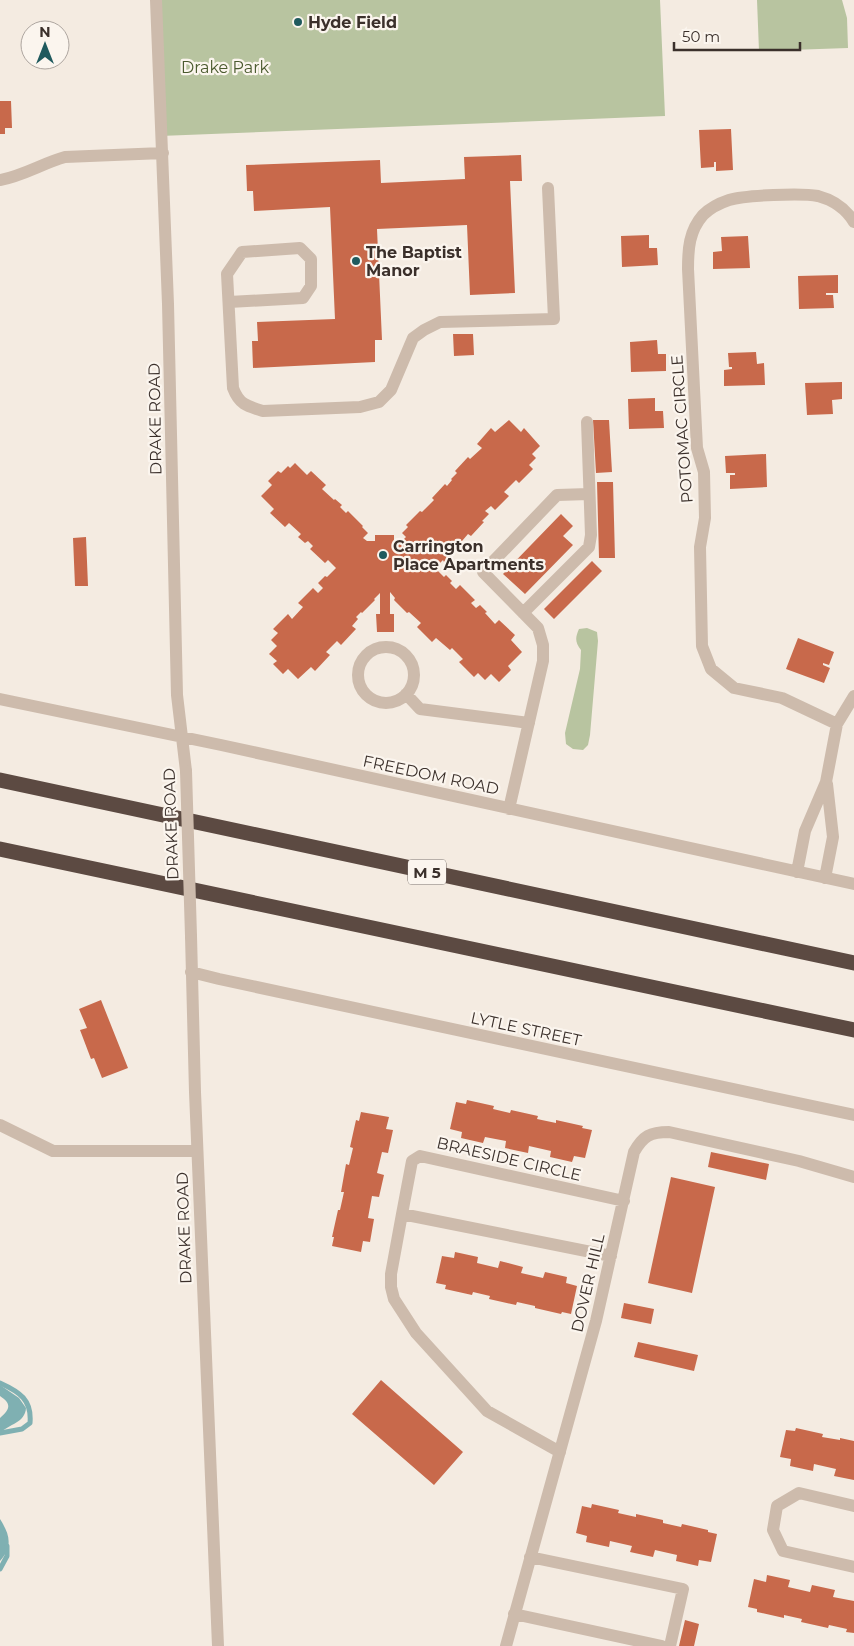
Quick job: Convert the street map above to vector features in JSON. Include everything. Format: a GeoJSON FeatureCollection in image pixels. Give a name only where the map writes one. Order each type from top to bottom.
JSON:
{"type":"FeatureCollection","features":[{"type":"Feature","properties":{"kind":"highway","name":"M 5"},"geometry":{"type":"LineString","coordinates":[[0,780],[854,964]]}},
{"type":"Feature","properties":{"kind":"highway"},"geometry":{"type":"LineString","coordinates":[[0,849],[854,1030]]}},
{"type":"Feature","properties":{"kind":"street","name":"DRAKE ROAD"},"geometry":{"type":"LineString","coordinates":[[156,0],[163,153],[177,695],[186,771],[197,1151],[218,1646]]}},
{"type":"Feature","properties":{"kind":"street"},"geometry":{"type":"LineString","coordinates":[[0,180],[13,178],[49,161],[65,157],[163,153]]}},
{"type":"Feature","properties":{"kind":"street"},"geometry":{"type":"LineString","coordinates":[[229,302],[303,298],[311,286],[311,259],[300,248],[242,252],[227,274],[233,388],[237,399],[249,407],[263,411],[360,407],[379,402],[391,390],[413,338],[440,322],[554,319],[548,188]]}},
{"type":"Feature","properties":{"kind":"street","name":"POTOMAC CIRCLE"},"geometry":{"type":"LineString","coordinates":[[837,724],[782,698],[734,688],[711,669],[702,646],[700,547],[704,518],[704,472],[697,448],[688,250],[690,238],[696,224],[704,214],[715,206],[736,198],[804,194],[819,196],[842,208],[854,222]]}},
{"type":"Feature","properties":{"kind":"street"},"geometry":{"type":"LineString","coordinates":[[523,613],[589,547],[591,535],[587,422]]}},
{"type":"Feature","properties":{"kind":"street"},"geometry":{"type":"LineString","coordinates":[[509,809],[543,661],[543,645],[538,628],[483,572],[557,495],[589,494]]}},
{"type":"Feature","properties":{"kind":"street"},"geometry":{"type":"LineString","coordinates":[[385,646],[396,648],[406,654],[412,663],[414,674],[412,685],[406,694],[397,701],[386,703],[376,701],[366,695],[360,686],[357,675],[359,664],[365,655],[374,648],[385,646]]}},
{"type":"Feature","properties":{"kind":"street"},"geometry":{"type":"LineString","coordinates":[[406,694],[420,709],[529,723]]}},
{"type":"Feature","properties":{"kind":"street"},"geometry":{"type":"LineString","coordinates":[[797,872],[805,831],[826,782],[837,724],[854,696]]}},
{"type":"Feature","properties":{"kind":"street","name":"FREEDOM ROAD"},"geometry":{"type":"LineString","coordinates":[[0,699],[854,884]]}},
{"type":"Feature","properties":{"kind":"street"},"geometry":{"type":"LineString","coordinates":[[825,878],[833,837],[826,782]]}},
{"type":"Feature","properties":{"kind":"street","name":"LYTLE STREET"},"geometry":{"type":"LineString","coordinates":[[191,972],[854,1115]]}},
{"type":"Feature","properties":{"kind":"street"},"geometry":{"type":"LineString","coordinates":[[0,1125],[52,1151],[197,1151]]}},
{"type":"Feature","properties":{"kind":"street","name":"DOVER HILL"},"geometry":{"type":"LineString","coordinates":[[506,1646],[596,1321],[634,1152],[641,1141],[649,1135],[659,1132],[682,1134],[790,1159],[854,1177]]}},
{"type":"Feature","properties":{"kind":"street","name":"BRAESIDE CIRCLE"},"geometry":{"type":"LineString","coordinates":[[560,1452],[487,1411],[416,1333],[394,1299],[390,1287],[391,1274],[412,1161],[420,1156],[624,1201]]}},
{"type":"Feature","properties":{"kind":"street"},"geometry":{"type":"LineString","coordinates":[[402,1214],[611,1256]]}},
{"type":"Feature","properties":{"kind":"street"},"geometry":{"type":"LineString","coordinates":[[854,1506],[799,1493],[777,1506],[773,1530],[783,1551],[854,1567]]}},
{"type":"Feature","properties":{"kind":"street"},"geometry":{"type":"LineString","coordinates":[[530,1557],[683,1589],[670,1646]]}},
{"type":"Feature","properties":{"kind":"street"},"geometry":{"type":"LineString","coordinates":[[514,1614],[662,1646]]}},
{"type":"Feature","properties":{"kind":"green space","name":"Drake Park"},"geometry":{"type":"Polygon","coordinates":[[[155,0],[660,0],[665,116],[160,136],[155,0]]]}},
{"type":"Feature","properties":{"kind":"green space"},"geometry":{"type":"Polygon","coordinates":[[[757,0],[842,0],[847,18],[848,48],[759,51],[757,0]]]}},
{"type":"Feature","properties":{"kind":"green space"},"geometry":{"type":"Polygon","coordinates":[[[587,628],[597,632],[598,641],[590,735],[588,745],[583,750],[573,749],[566,744],[565,733],[580,669],[581,650],[576,640],[577,635],[579,629],[587,628]]]}},
{"type":"Feature","properties":{"kind":"water"},"geometry":{"type":"Polygon","coordinates":[[[0,1385],[19,1398],[26,1408],[20,1420],[0,1433],[0,1418],[8,1409],[8,1404],[0,1396],[0,1385]]]}},
{"type":"Feature","properties":{"kind":"water"},"geometry":{"type":"Polygon","coordinates":[[[0,1519],[9,1540],[7,1550],[0,1561],[0,1519]]]}},
{"type":"Feature","properties":{"kind":"building"},"geometry":{"type":"Polygon","coordinates":[[[0,101],[11,101],[12,128],[5,128],[5,134],[0,134],[0,101]]]}},
{"type":"Feature","properties":{"kind":"building"},"geometry":{"type":"Polygon","coordinates":[[[731,129],[733,170],[716,171],[716,162],[714,162],[714,167],[701,168],[699,130],[731,129]]]}},
{"type":"Feature","properties":{"kind":"building","name":"The Baptist Manor"},"geometry":{"type":"Polygon","coordinates":[[[521,155],[522,181],[510,181],[515,293],[470,295],[467,225],[377,229],[382,340],[375,340],[375,362],[253,368],[252,341],[258,341],[257,322],[335,319],[330,207],[254,211],[253,191],[247,191],[246,165],[380,160],[381,183],[465,179],[464,157],[521,155]]]}},
{"type":"Feature","properties":{"kind":"building"},"geometry":{"type":"Polygon","coordinates":[[[649,235],[649,248],[657,248],[658,265],[622,267],[621,236],[649,235]]]}},
{"type":"Feature","properties":{"kind":"building"},"geometry":{"type":"Polygon","coordinates":[[[748,236],[750,268],[713,269],[713,252],[722,251],[721,237],[748,236]]]}},
{"type":"Feature","properties":{"kind":"building"},"geometry":{"type":"Polygon","coordinates":[[[838,275],[838,293],[826,293],[826,295],[833,295],[834,308],[799,309],[798,276],[838,275]]]}},
{"type":"Feature","properties":{"kind":"building"},"geometry":{"type":"Polygon","coordinates":[[[453,334],[473,334],[474,355],[454,356],[453,334]]]}},
{"type":"Feature","properties":{"kind":"building"},"geometry":{"type":"Polygon","coordinates":[[[657,340],[658,354],[666,354],[666,371],[631,372],[630,342],[657,340]]]}},
{"type":"Feature","properties":{"kind":"building"},"geometry":{"type":"Polygon","coordinates":[[[756,352],[757,364],[764,363],[765,385],[724,386],[724,370],[732,369],[732,367],[729,367],[728,353],[756,352]]]}},
{"type":"Feature","properties":{"kind":"building"},"geometry":{"type":"Polygon","coordinates":[[[842,382],[842,399],[832,400],[833,414],[807,415],[805,383],[842,382]]]}},
{"type":"Feature","properties":{"kind":"building"},"geometry":{"type":"Polygon","coordinates":[[[655,398],[655,411],[663,411],[664,428],[629,429],[628,399],[655,398]]]}},
{"type":"Feature","properties":{"kind":"building","name":"Carrington Place Apartments"},"geometry":{"type":"Polygon","coordinates":[[[509,420],[521,432],[524,428],[540,446],[532,454],[536,458],[529,465],[533,469],[519,483],[516,480],[504,492],[509,496],[495,510],[491,506],[485,511],[489,514],[482,521],[484,522],[471,536],[468,534],[444,562],[443,560],[435,568],[444,577],[446,575],[452,581],[450,583],[456,589],[460,585],[475,600],[471,603],[476,608],[480,605],[495,624],[499,620],[515,635],[511,640],[522,652],[508,666],[511,670],[499,682],[491,674],[485,680],[478,673],[474,677],[459,662],[463,659],[452,648],[450,650],[436,638],[432,642],[417,627],[421,623],[394,600],[395,598],[390,592],[390,614],[394,614],[394,632],[377,632],[376,614],[380,614],[380,593],[356,617],[358,619],[352,626],[356,629],[341,645],[337,641],[326,652],[330,655],[315,671],[311,667],[298,679],[288,669],[283,674],[273,664],[277,661],[269,654],[277,646],[271,640],[278,633],[273,629],[288,614],[292,619],[303,607],[298,603],[313,588],[318,593],[323,588],[318,583],[336,568],[328,560],[325,563],[310,549],[313,546],[308,541],[305,543],[298,537],[301,534],[289,523],[285,527],[270,513],[274,509],[261,496],[272,485],[268,481],[278,471],[281,473],[288,466],[290,468],[295,463],[307,475],[311,471],[326,485],[322,489],[342,505],[340,507],[346,513],[348,511],[363,526],[368,533],[363,538],[367,541],[375,541],[375,535],[394,535],[394,541],[402,541],[406,537],[402,533],[408,527],[406,525],[434,500],[432,498],[445,484],[447,486],[457,473],[455,471],[468,457],[470,459],[482,448],[477,444],[491,428],[495,432],[509,420]]]}},
{"type":"Feature","properties":{"kind":"building"},"geometry":{"type":"Polygon","coordinates":[[[593,420],[609,420],[612,472],[596,473],[593,420]]]}},
{"type":"Feature","properties":{"kind":"building"},"geometry":{"type":"Polygon","coordinates":[[[766,454],[767,487],[730,489],[730,475],[735,475],[735,473],[726,473],[725,456],[766,454]]]}},
{"type":"Feature","properties":{"kind":"building"},"geometry":{"type":"Polygon","coordinates":[[[597,482],[613,482],[615,558],[599,558],[597,482]]]}},
{"type":"Feature","properties":{"kind":"building"},"geometry":{"type":"Polygon","coordinates":[[[561,514],[573,526],[563,536],[573,545],[525,594],[503,574],[561,514]]]}},
{"type":"Feature","properties":{"kind":"building"},"geometry":{"type":"Polygon","coordinates":[[[86,537],[88,586],[75,586],[73,538],[86,537]]]}},
{"type":"Feature","properties":{"kind":"building"},"geometry":{"type":"Polygon","coordinates":[[[592,561],[602,571],[554,619],[544,609],[592,561]]]}},
{"type":"Feature","properties":{"kind":"building"},"geometry":{"type":"Polygon","coordinates":[[[798,638],[834,652],[829,665],[823,663],[823,665],[830,668],[824,683],[786,669],[798,638]]]}},
{"type":"Feature","properties":{"kind":"building"},"geometry":{"type":"Polygon","coordinates":[[[101,1000],[128,1068],[102,1078],[94,1058],[91,1059],[80,1030],[87,1028],[79,1009],[101,1000]]]}},
{"type":"Feature","properties":{"kind":"building"},"geometry":{"type":"Polygon","coordinates":[[[467,1100],[494,1106],[493,1109],[510,1113],[511,1110],[538,1116],[537,1119],[556,1123],[556,1120],[592,1130],[585,1158],[574,1156],[572,1162],[550,1157],[551,1151],[529,1146],[528,1153],[505,1148],[506,1141],[485,1137],[483,1143],[461,1138],[462,1132],[450,1129],[456,1102],[466,1104],[467,1100]]]}},
{"type":"Feature","properties":{"kind":"building"},"geometry":{"type":"Polygon","coordinates":[[[361,1112],[389,1117],[386,1129],[393,1130],[388,1153],[382,1152],[377,1173],[384,1175],[379,1197],[372,1196],[368,1218],[374,1219],[370,1242],[363,1241],[361,1252],[332,1246],[334,1237],[332,1237],[344,1192],[341,1192],[346,1164],[349,1165],[353,1148],[350,1147],[356,1120],[359,1121],[361,1112]]]}},
{"type":"Feature","properties":{"kind":"building"},"geometry":{"type":"Polygon","coordinates":[[[711,1152],[769,1164],[766,1180],[708,1167],[711,1152]]]}},
{"type":"Feature","properties":{"kind":"building"},"geometry":{"type":"Polygon","coordinates":[[[671,1177],[715,1187],[692,1293],[648,1283],[671,1177]]]}},
{"type":"Feature","properties":{"kind":"building"},"geometry":{"type":"Polygon","coordinates":[[[455,1252],[478,1257],[477,1263],[498,1268],[500,1261],[523,1267],[521,1273],[543,1278],[545,1272],[567,1277],[566,1283],[577,1286],[571,1314],[562,1312],[561,1314],[517,1302],[516,1305],[489,1299],[490,1296],[473,1292],[472,1295],[445,1289],[446,1285],[436,1283],[442,1256],[454,1258],[455,1252]]]}},
{"type":"Feature","properties":{"kind":"building"},"geometry":{"type":"Polygon","coordinates":[[[624,1303],[654,1309],[651,1324],[621,1318],[624,1303]]]}},
{"type":"Feature","properties":{"kind":"building"},"geometry":{"type":"Polygon","coordinates":[[[638,1342],[698,1355],[694,1371],[634,1357],[638,1342]]]}},
{"type":"Feature","properties":{"kind":"building"},"geometry":{"type":"Polygon","coordinates":[[[381,1380],[463,1452],[434,1485],[352,1414],[381,1380]]]}},
{"type":"Feature","properties":{"kind":"building"},"geometry":{"type":"Polygon","coordinates":[[[796,1428],[823,1434],[822,1437],[854,1441],[854,1480],[834,1476],[836,1469],[814,1464],[813,1471],[790,1466],[791,1459],[780,1457],[786,1430],[795,1431],[796,1428]]]}},
{"type":"Feature","properties":{"kind":"building"},"geometry":{"type":"Polygon","coordinates":[[[592,1504],[619,1510],[618,1513],[636,1517],[636,1514],[663,1520],[663,1523],[681,1527],[682,1524],[717,1534],[711,1562],[699,1560],[698,1566],[676,1561],[677,1555],[655,1550],[653,1557],[630,1552],[632,1546],[610,1541],[609,1547],[586,1542],[587,1536],[576,1533],[582,1506],[591,1508],[592,1504]]]}},
{"type":"Feature","properties":{"kind":"building"},"geometry":{"type":"Polygon","coordinates":[[[767,1575],[790,1580],[788,1587],[810,1592],[812,1585],[835,1590],[833,1597],[854,1601],[854,1633],[846,1632],[847,1629],[829,1625],[828,1628],[801,1622],[802,1619],[784,1615],[784,1618],[757,1612],[757,1609],[748,1607],[754,1579],[766,1582],[767,1575]]]}},
{"type":"Feature","properties":{"kind":"building"},"geometry":{"type":"Polygon","coordinates":[[[685,1620],[699,1624],[694,1646],[679,1646],[685,1620]]]}},
{"type":"Feature","properties":{"kind":"waterway"},"geometry":{"type":"LineString","coordinates":[[0,1383],[23,1398],[27,1403],[30,1415],[30,1423],[22,1429],[0,1433]]}},
{"type":"Feature","properties":{"kind":"waterway"},"geometry":{"type":"LineString","coordinates":[[0,1569],[7,1556],[7,1546]]}},
{"type":"Feature","properties":{"kind":"place","name":"Hyde Field"},"geometry":{"type":"Point","coordinates":[298,22]}},
{"type":"Feature","properties":{"kind":"place","name":"The Baptist Manor"},"geometry":{"type":"Point","coordinates":[356,261]}},
{"type":"Feature","properties":{"kind":"place","name":"Carrington Place Apartments"},"geometry":{"type":"Point","coordinates":[383,555]}}]}
